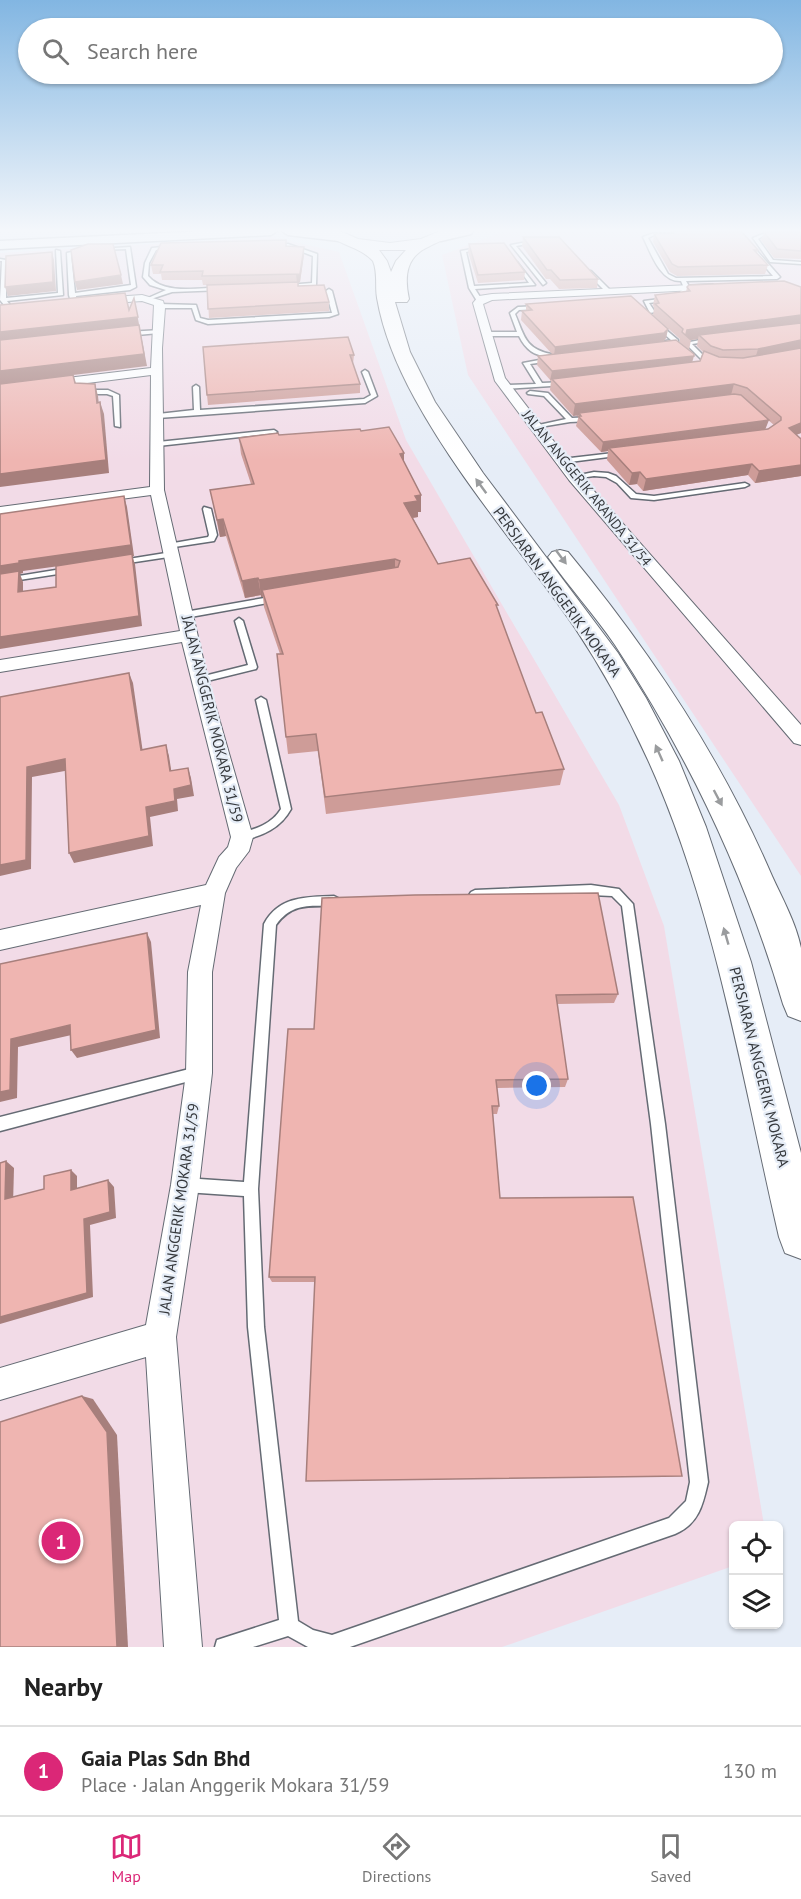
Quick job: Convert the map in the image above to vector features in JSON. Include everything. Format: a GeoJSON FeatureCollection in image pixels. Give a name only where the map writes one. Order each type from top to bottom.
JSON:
{"type":"FeatureCollection","features":[{"type":"Feature","properties":{"kind":"main road","name":"PERSIARAN ANGGERIK MOKARA"},"geometry":{"type":"LineString","coordinates":[[388,308],[401,353],[426,402],[461,459],[596,640],[651,733],[691,827],[720,915],[756,1043],[780,1155],[801,1237]]}},
{"type":"Feature","properties":{"kind":"main road","name":"PERSIARAN ANGGERIK MOKARA"},"geometry":{"type":"LineString","coordinates":[[404,308],[424,362],[441,393],[482,455],[621,636],[666,704],[746,849],[788,959],[801,1004]]}},
{"type":"Feature","properties":{"kind":"street","name":"JALAN ANGGERIK MOKARA 31/59"},"geometry":{"type":"LineString","coordinates":[[160,308],[156,371],[157,490],[199,680],[242,837],[238,852],[227,863],[214,893],[201,972],[199,1073],[185,1185],[160,1337],[183,1647]]}},
{"type":"Feature","properties":{"kind":"street","name":"JALAN ANGGERIK ARANDA 31/54"},"geometry":{"type":"LineString","coordinates":[[481,308],[496,373],[508,391],[574,477],[801,738]]}},
{"type":"Feature","properties":{"kind":"street"},"geometry":{"type":"LineString","coordinates":[[0,390],[156,371]]}},
{"type":"Feature","properties":{"kind":"street"},"geometry":{"type":"LineString","coordinates":[[0,511],[157,490]]}},
{"type":"Feature","properties":{"kind":"street"},"geometry":{"type":"LineString","coordinates":[[0,666],[186,625]]}},
{"type":"Feature","properties":{"kind":"street"},"geometry":{"type":"LineString","coordinates":[[0,940],[214,893]]}},
{"type":"Feature","properties":{"kind":"street"},"geometry":{"type":"LineString","coordinates":[[0,1384],[160,1337]]}},
{"type":"Feature","properties":{"kind":"lane"},"geometry":{"type":"LineString","coordinates":[[195,308],[198,319],[208,322],[329,315],[335,314],[333,308]]}},
{"type":"Feature","properties":{"kind":"lane"},"geometry":{"type":"LineString","coordinates":[[530,308],[518,309],[512,314],[529,350],[539,355],[560,356],[525,363],[540,385]]}},
{"type":"Feature","properties":{"kind":"lane"},"geometry":{"type":"LineString","coordinates":[[650,308],[652,312]]}},
{"type":"Feature","properties":{"kind":"lane"},"geometry":{"type":"LineString","coordinates":[[643,312],[676,341],[653,346],[676,345],[683,351]]}},
{"type":"Feature","properties":{"kind":"lane"},"geometry":{"type":"LineString","coordinates":[[114,336],[159,331]]}},
{"type":"Feature","properties":{"kind":"lane"},"geometry":{"type":"LineString","coordinates":[[486,334],[522,334]]}},
{"type":"Feature","properties":{"kind":"lane"},"geometry":{"type":"LineString","coordinates":[[722,339],[688,343],[703,358],[726,365]]}},
{"type":"Feature","properties":{"kind":"lane"},"geometry":{"type":"LineString","coordinates":[[690,357],[697,363]]}},
{"type":"Feature","properties":{"kind":"lane"},"geometry":{"type":"LineString","coordinates":[[158,416],[365,401],[374,396],[364,372]]}},
{"type":"Feature","properties":{"kind":"lane"},"geometry":{"type":"LineString","coordinates":[[80,380],[82,392],[108,392],[116,395],[118,426]]}},
{"type":"Feature","properties":{"kind":"lane"},"geometry":{"type":"LineString","coordinates":[[508,391],[540,385],[572,383]]}},
{"type":"Feature","properties":{"kind":"lane"},"geometry":{"type":"LineString","coordinates":[[196,387],[197,412]]}},
{"type":"Feature","properties":{"kind":"lane"},"geometry":{"type":"LineString","coordinates":[[508,391],[546,394],[570,420]]}},
{"type":"Feature","properties":{"kind":"lane"},"geometry":{"type":"LineString","coordinates":[[536,427],[570,420],[603,417]]}},
{"type":"Feature","properties":{"kind":"lane"},"geometry":{"type":"LineString","coordinates":[[158,444],[274,432]]}},
{"type":"Feature","properties":{"kind":"lane"},"geometry":{"type":"LineString","coordinates":[[562,461],[635,452]]}},
{"type":"Feature","properties":{"kind":"lane"},"geometry":{"type":"LineString","coordinates":[[574,477],[598,472],[615,477],[634,496],[654,498],[745,485]]}},
{"type":"Feature","properties":{"kind":"lane"},"geometry":{"type":"LineString","coordinates":[[115,563],[211,539],[213,535],[207,509]]}},
{"type":"Feature","properties":{"kind":"lane"},"geometry":{"type":"LineString","coordinates":[[0,581],[80,568]]}},
{"type":"Feature","properties":{"kind":"lane"},"geometry":{"type":"LineString","coordinates":[[186,625],[290,596]]}},
{"type":"Feature","properties":{"kind":"lane"},"geometry":{"type":"LineString","coordinates":[[199,680],[253,667],[239,621]]}},
{"type":"Feature","properties":{"kind":"lane"},"geometry":{"type":"LineString","coordinates":[[242,837],[263,831],[282,819],[286,809],[261,700]]}},
{"type":"Feature","properties":{"kind":"lane"},"geometry":{"type":"LineString","coordinates":[[224,1647],[289,1626],[309,1638],[332,1644],[675,1525],[694,1506],[699,1482],[658,1124],[627,904],[615,892],[591,890],[460,895]]}},
{"type":"Feature","properties":{"kind":"lane"},"geometry":{"type":"LineString","coordinates":[[289,1626],[256,1327],[251,1189],[270,924],[278,912],[293,902],[352,900]]}},
{"type":"Feature","properties":{"kind":"lane"},"geometry":{"type":"LineString","coordinates":[[0,1124],[199,1073]]}},
{"type":"Feature","properties":{"kind":"lane"},"geometry":{"type":"LineString","coordinates":[[185,1185],[251,1189]]}},
{"type":"Feature","properties":{"kind":"shaded area"},"geometry":{"type":"Polygon","coordinates":[[[0,308],[359,308],[406,440],[619,805],[664,926],[763,1521],[729,1521],[729,1567],[502,1647],[0,1647],[0,308]]]}},
{"type":"Feature","properties":{"kind":"shaded area"},"geometry":{"type":"Polygon","coordinates":[[[453,308],[801,308],[801,876],[468,375],[453,308]]]}},
{"type":"Feature","properties":{"kind":"building"},"geometry":{"type":"Polygon","coordinates":[[[0,308],[128,308],[129,310],[136,308],[138,317],[0,332],[0,308]]]}},
{"type":"Feature","properties":{"kind":"building"},"geometry":{"type":"Polygon","coordinates":[[[530,308],[644,308],[668,329],[664,333],[555,347],[522,311],[532,310],[530,308]]]}},
{"type":"Feature","properties":{"kind":"building"},"geometry":{"type":"Polygon","coordinates":[[[659,308],[801,308],[801,315],[687,330],[686,334],[691,340],[682,332],[683,329],[659,308]]]}},
{"type":"Feature","properties":{"kind":"building"},"geometry":{"type":"Polygon","coordinates":[[[801,323],[801,340],[758,349],[723,350],[711,346],[699,335],[801,323]]]}},
{"type":"Feature","properties":{"kind":"building"},"geometry":{"type":"Polygon","coordinates":[[[139,325],[144,354],[0,371],[0,340],[139,325]]]}},
{"type":"Feature","properties":{"kind":"building"},"geometry":{"type":"Polygon","coordinates":[[[348,337],[354,355],[350,355],[360,384],[207,395],[203,347],[348,337]]]}},
{"type":"Feature","properties":{"kind":"building"},"geometry":{"type":"Polygon","coordinates":[[[676,340],[694,356],[552,371],[538,356],[676,340]]]}},
{"type":"Feature","properties":{"kind":"building"},"geometry":{"type":"Polygon","coordinates":[[[801,348],[801,423],[789,428],[801,439],[801,465],[759,471],[752,464],[646,479],[640,472],[632,473],[609,448],[768,429],[781,420],[781,417],[747,388],[734,384],[575,404],[552,379],[700,361],[704,351],[719,357],[743,358],[801,348]]]}},
{"type":"Feature","properties":{"kind":"building"},"geometry":{"type":"Polygon","coordinates":[[[73,375],[75,383],[95,384],[97,403],[100,402],[106,460],[0,474],[0,384],[73,375]]]}},
{"type":"Feature","properties":{"kind":"building"},"geometry":{"type":"Polygon","coordinates":[[[741,395],[769,420],[603,442],[578,416],[581,416],[579,413],[741,395]]]}},
{"type":"Feature","properties":{"kind":"building"},"geometry":{"type":"Polygon","coordinates":[[[389,427],[404,453],[400,454],[421,495],[415,496],[418,501],[404,503],[438,564],[470,558],[498,605],[496,605],[536,713],[542,712],[564,769],[325,797],[316,734],[286,737],[277,654],[283,654],[262,590],[398,567],[400,561],[395,559],[242,581],[223,519],[217,520],[210,490],[254,484],[239,438],[278,433],[279,435],[360,429],[361,431],[389,427]]]}},
{"type":"Feature","properties":{"kind":"building"},"geometry":{"type":"Polygon","coordinates":[[[124,496],[131,545],[19,561],[19,563],[0,566],[0,514],[124,496]]]}},
{"type":"Feature","properties":{"kind":"building"},"geometry":{"type":"Polygon","coordinates":[[[132,554],[139,616],[0,637],[0,574],[19,571],[18,592],[56,587],[56,566],[132,554]]]}},
{"type":"Feature","properties":{"kind":"building"},"geometry":{"type":"Polygon","coordinates":[[[129,673],[141,750],[166,745],[170,771],[188,768],[191,785],[174,789],[175,801],[146,807],[149,836],[69,853],[65,759],[27,767],[26,860],[0,865],[0,697],[129,673]]]}},
{"type":"Feature","properties":{"kind":"building"},"geometry":{"type":"Polygon","coordinates":[[[598,893],[618,994],[556,995],[568,1079],[496,1080],[499,1106],[492,1106],[500,1198],[633,1197],[682,1476],[306,1481],[315,1277],[269,1277],[288,1029],[314,1029],[322,898],[598,893]]]}},
{"type":"Feature","properties":{"kind":"building"},"geometry":{"type":"Polygon","coordinates":[[[147,933],[156,1030],[71,1050],[70,1025],[11,1039],[10,1090],[0,1092],[0,964],[147,933]]]}},
{"type":"Feature","properties":{"kind":"building"},"geometry":{"type":"Polygon","coordinates":[[[6,1161],[5,1199],[44,1189],[44,1176],[71,1170],[71,1190],[108,1180],[110,1212],[84,1219],[87,1293],[0,1317],[0,1163],[6,1161]]]}},
{"type":"Feature","properties":{"kind":"building"},"geometry":{"type":"Polygon","coordinates":[[[82,1396],[107,1432],[117,1647],[0,1647],[0,1422],[82,1396]]]}},
{"type":"Feature","properties":{"kind":"place","name":"Gaia Plas Sdn Bhd"},"geometry":{"type":"Point","coordinates":[61,1541]}}]}
